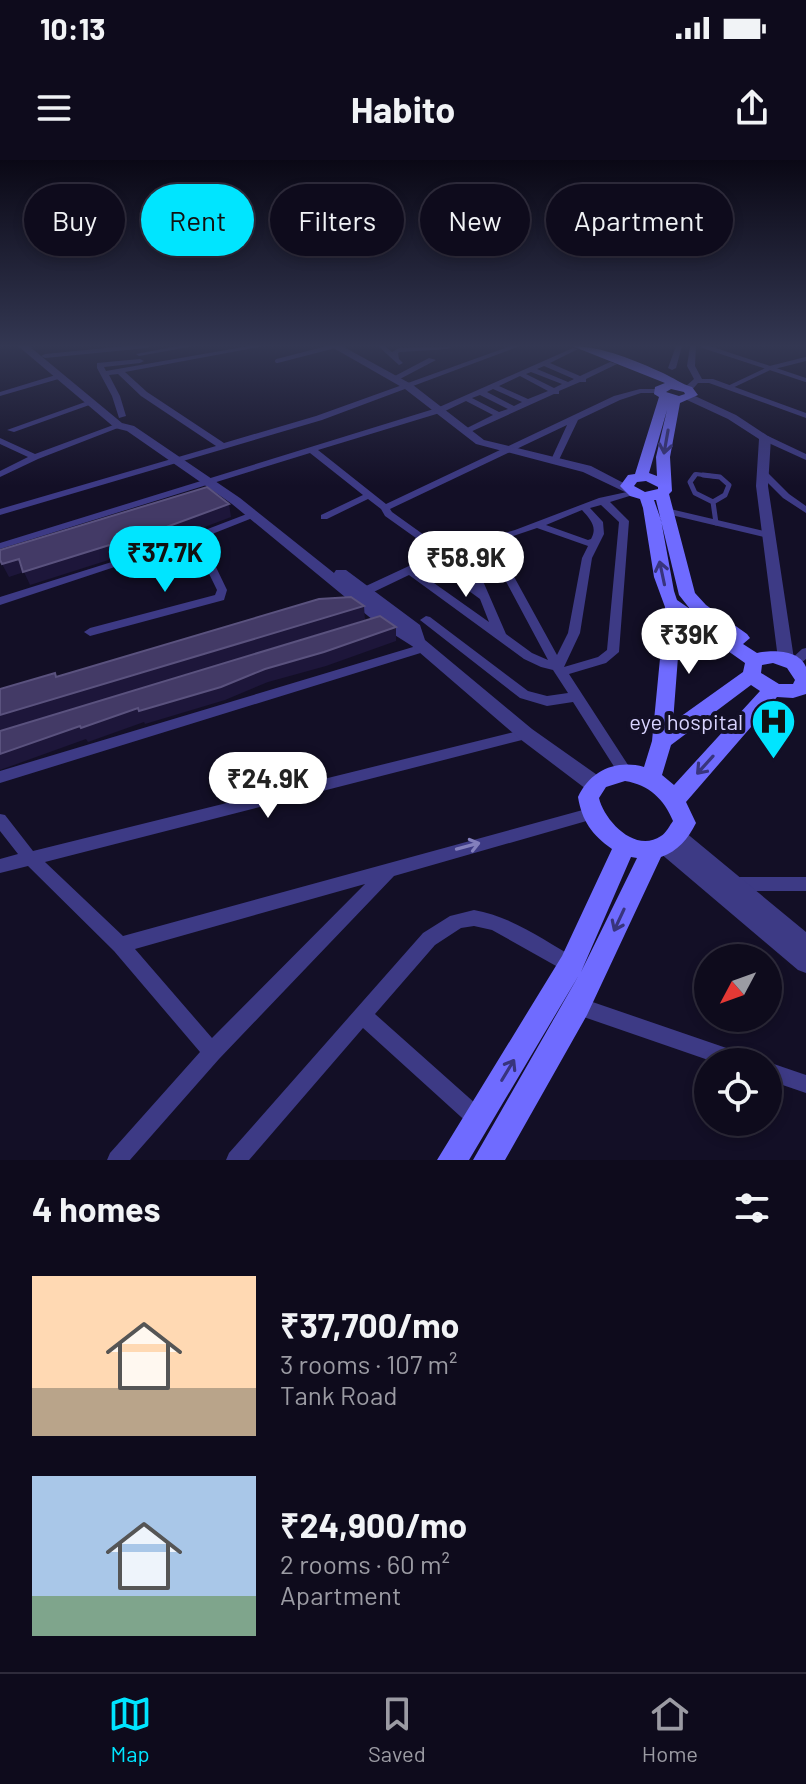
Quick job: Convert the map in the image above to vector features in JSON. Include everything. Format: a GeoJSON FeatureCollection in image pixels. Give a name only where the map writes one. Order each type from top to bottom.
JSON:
{"type":"FeatureCollection","features":[{"type":"Feature","properties":{"kind":"main road"},"geometry":{"type":"LineString","coordinates":[[674,393],[663,457],[647,490],[687,595],[757,664],[772,690]]}},
{"type":"Feature","properties":{"kind":"main road"},"geometry":{"type":"LineString","coordinates":[[674,393],[647,490],[667,599],[673,608],[757,664]]}},
{"type":"Feature","properties":{"kind":"main road"},"geometry":{"type":"LineString","coordinates":[[651,778],[662,741],[673,608]]}},
{"type":"Feature","properties":{"kind":"main road"},"geometry":{"type":"LineString","coordinates":[[662,741],[757,664],[795,658],[804,685],[786,692],[772,690]]}},
{"type":"Feature","properties":{"kind":"main road"},"geometry":{"type":"LineString","coordinates":[[675,799],[772,690]]}},
{"type":"Feature","properties":{"kind":"main road"},"geometry":{"type":"LineString","coordinates":[[488,1160],[578,1006],[666,845],[685,823],[675,799],[665,787],[651,778],[625,772],[609,774],[593,783],[587,795],[590,814],[602,831],[625,845],[666,845]]}},
{"type":"Feature","properties":{"kind":"main road"},"geometry":{"type":"LineString","coordinates":[[452,1160],[571,965],[625,845]]}},
{"type":"Feature","properties":{"kind":"street"},"geometry":{"type":"LineString","coordinates":[[79,393],[236,501],[361,594],[415,629],[420,645]]}},
{"type":"Feature","properties":{"kind":"street"},"geometry":{"type":"LineString","coordinates":[[88,393],[124,424]]}},
{"type":"Feature","properties":{"kind":"street"},"geometry":{"type":"LineString","coordinates":[[113,393],[124,424]]}},
{"type":"Feature","properties":{"kind":"street"},"geometry":{"type":"LineString","coordinates":[[0,512],[224,447],[392,393]]}},
{"type":"Feature","properties":{"kind":"street"},"geometry":{"type":"LineString","coordinates":[[417,393],[480,442],[505,451],[587,469],[647,490],[716,523],[768,535]]}},
{"type":"Feature","properties":{"kind":"street"},"geometry":{"type":"LineString","coordinates":[[0,546],[440,410],[479,393]]}},
{"type":"Feature","properties":{"kind":"street"},"geometry":{"type":"LineString","coordinates":[[482,393],[515,409]]}},
{"type":"Feature","properties":{"kind":"street"},"geometry":{"type":"LineString","coordinates":[[508,393],[530,403]]}},
{"type":"Feature","properties":{"kind":"street"},"geometry":{"type":"LineString","coordinates":[[465,431],[554,393]]}},
{"type":"Feature","properties":{"kind":"street"},"geometry":{"type":"LineString","coordinates":[[385,508],[629,394],[674,393],[732,417],[765,438],[806,457]]}},
{"type":"Feature","properties":{"kind":"street"},"geometry":{"type":"LineString","coordinates":[[745,393],[806,416]]}},
{"type":"Feature","properties":{"kind":"street"},"geometry":{"type":"LineString","coordinates":[[118,402],[144,394],[224,447]]}},
{"type":"Feature","properties":{"kind":"street"},"geometry":{"type":"LineString","coordinates":[[466,398],[500,416]]}},
{"type":"Feature","properties":{"kind":"street"},"geometry":{"type":"LineString","coordinates":[[11,430],[91,403]]}},
{"type":"Feature","properties":{"kind":"street"},"geometry":{"type":"LineString","coordinates":[[554,462],[574,419]]}},
{"type":"Feature","properties":{"kind":"street"},"geometry":{"type":"LineString","coordinates":[[0,420],[11,430]]}},
{"type":"Feature","properties":{"kind":"street"},"geometry":{"type":"LineString","coordinates":[[0,474],[35,457],[124,424]]}},
{"type":"Feature","properties":{"kind":"street"},"geometry":{"type":"LineString","coordinates":[[0,441],[10,435],[11,430]]}},
{"type":"Feature","properties":{"kind":"street"},"geometry":{"type":"LineString","coordinates":[[765,438],[763,473],[768,535],[795,658]]}},
{"type":"Feature","properties":{"kind":"street"},"geometry":{"type":"LineString","coordinates":[[0,441],[35,457]]}},
{"type":"Feature","properties":{"kind":"street"},"geometry":{"type":"LineString","coordinates":[[311,449],[385,508],[388,514],[445,554]]}},
{"type":"Feature","properties":{"kind":"street"},"geometry":{"type":"LineString","coordinates":[[763,473],[786,496],[806,507]]}},
{"type":"Feature","properties":{"kind":"street"},"geometry":{"type":"LineString","coordinates":[[122,521],[220,490]]}},
{"type":"Feature","properties":{"kind":"street"},"geometry":{"type":"LineString","coordinates":[[338,600],[361,594],[463,547],[538,525],[602,500],[647,490]]}},
{"type":"Feature","properties":{"kind":"street"},"geometry":{"type":"LineString","coordinates":[[324,517],[368,496]]}},
{"type":"Feature","properties":{"kind":"street"},"geometry":{"type":"LineString","coordinates":[[411,571],[536,661],[560,669],[602,660],[613,652],[624,521],[602,500]]}},
{"type":"Feature","properties":{"kind":"street"},"geometry":{"type":"LineString","coordinates":[[236,501],[250,505],[361,594],[377,623],[420,645],[526,734],[593,783]]}},
{"type":"Feature","properties":{"kind":"street"},"geometry":{"type":"LineString","coordinates":[[560,669],[574,633],[587,558],[597,541],[598,522],[583,506]]}},
{"type":"Feature","properties":{"kind":"street"},"geometry":{"type":"LineString","coordinates":[[0,601],[196,537],[252,515]]}},
{"type":"Feature","properties":{"kind":"street"},"geometry":{"type":"LineString","coordinates":[[538,525],[587,543],[597,541]]}},
{"type":"Feature","properties":{"kind":"street"},"geometry":{"type":"LineString","coordinates":[[90,632],[220,597],[222,590],[196,537]]}},
{"type":"Feature","properties":{"kind":"street"},"geometry":{"type":"LineString","coordinates":[[489,540],[560,669],[625,772]]}},
{"type":"Feature","properties":{"kind":"street"},"geometry":{"type":"LineString","coordinates":[[463,547],[501,637]]}},
{"type":"Feature","properties":{"kind":"street"},"geometry":{"type":"LineString","coordinates":[[470,565],[449,573],[485,597]]}},
{"type":"Feature","properties":{"kind":"street"},"geometry":{"type":"LineString","coordinates":[[426,620],[524,695],[547,701],[578,696]]}},
{"type":"Feature","properties":{"kind":"street"},"geometry":{"type":"LineString","coordinates":[[0,777],[420,645]]}},
{"type":"Feature","properties":{"kind":"street"},"geometry":{"type":"LineString","coordinates":[[0,866],[526,734]]}},
{"type":"Feature","properties":{"kind":"street"},"geometry":{"type":"LineString","coordinates":[[120,945],[393,866],[590,814]]}},
{"type":"Feature","properties":{"kind":"street"},"geometry":{"type":"LineString","coordinates":[[0,820],[29,857],[120,945],[212,1052]]}},
{"type":"Feature","properties":{"kind":"street"},"geometry":{"type":"LineString","coordinates":[[666,845],[730,884],[806,946]]}},
{"type":"Feature","properties":{"kind":"street"},"geometry":{"type":"LineString","coordinates":[[666,845],[806,962]]}},
{"type":"Feature","properties":{"kind":"street"},"geometry":{"type":"LineString","coordinates":[[117,1160],[212,1052],[393,866]]}},
{"type":"Feature","properties":{"kind":"street"},"geometry":{"type":"LineString","coordinates":[[730,884],[806,884]]}},
{"type":"Feature","properties":{"kind":"street"},"geometry":{"type":"LineString","coordinates":[[236,1160],[429,939],[443,927],[460,919],[487,920],[571,965]]}},
{"type":"Feature","properties":{"kind":"street"},"geometry":{"type":"LineString","coordinates":[[578,1006],[700,1048]]}},
{"type":"Feature","properties":{"kind":"street"},"geometry":{"type":"LineString","coordinates":[[362,1015],[478,1119]]}},
{"type":"Feature","properties":{"kind":"street"},"geometry":{"type":"LineString","coordinates":[[782,1076],[806,1084]]}},
{"type":"Feature","properties":{"kind":"lane"},"geometry":{"type":"LineString","coordinates":[[696,474],[720,477],[729,485],[725,495],[713,502],[695,493],[690,482],[696,474]]}},
{"type":"Feature","properties":{"kind":"lane"},"geometry":{"type":"LineString","coordinates":[[713,502],[716,523]]}},
{"type":"Feature","properties":{"kind":"building"},"geometry":{"type":"Polygon","coordinates":[[[207,487],[229,504],[161,529],[23,572],[19,559],[2,564],[0,560],[0,550],[207,487]]]}},
{"type":"Feature","properties":{"kind":"building"},"geometry":{"type":"Polygon","coordinates":[[[351,597],[364,606],[0,715],[0,689],[55,673],[56,677],[319,599],[351,597]]]}},
{"type":"Feature","properties":{"kind":"building"},"geometry":{"type":"Polygon","coordinates":[[[380,616],[396,627],[265,669],[221,687],[139,711],[138,708],[0,754],[0,731],[380,616]]]}},
{"type":"Feature","properties":{"kind":"place","name":"eye hospital"},"geometry":{"type":"Point","coordinates":[774,761]}}]}
